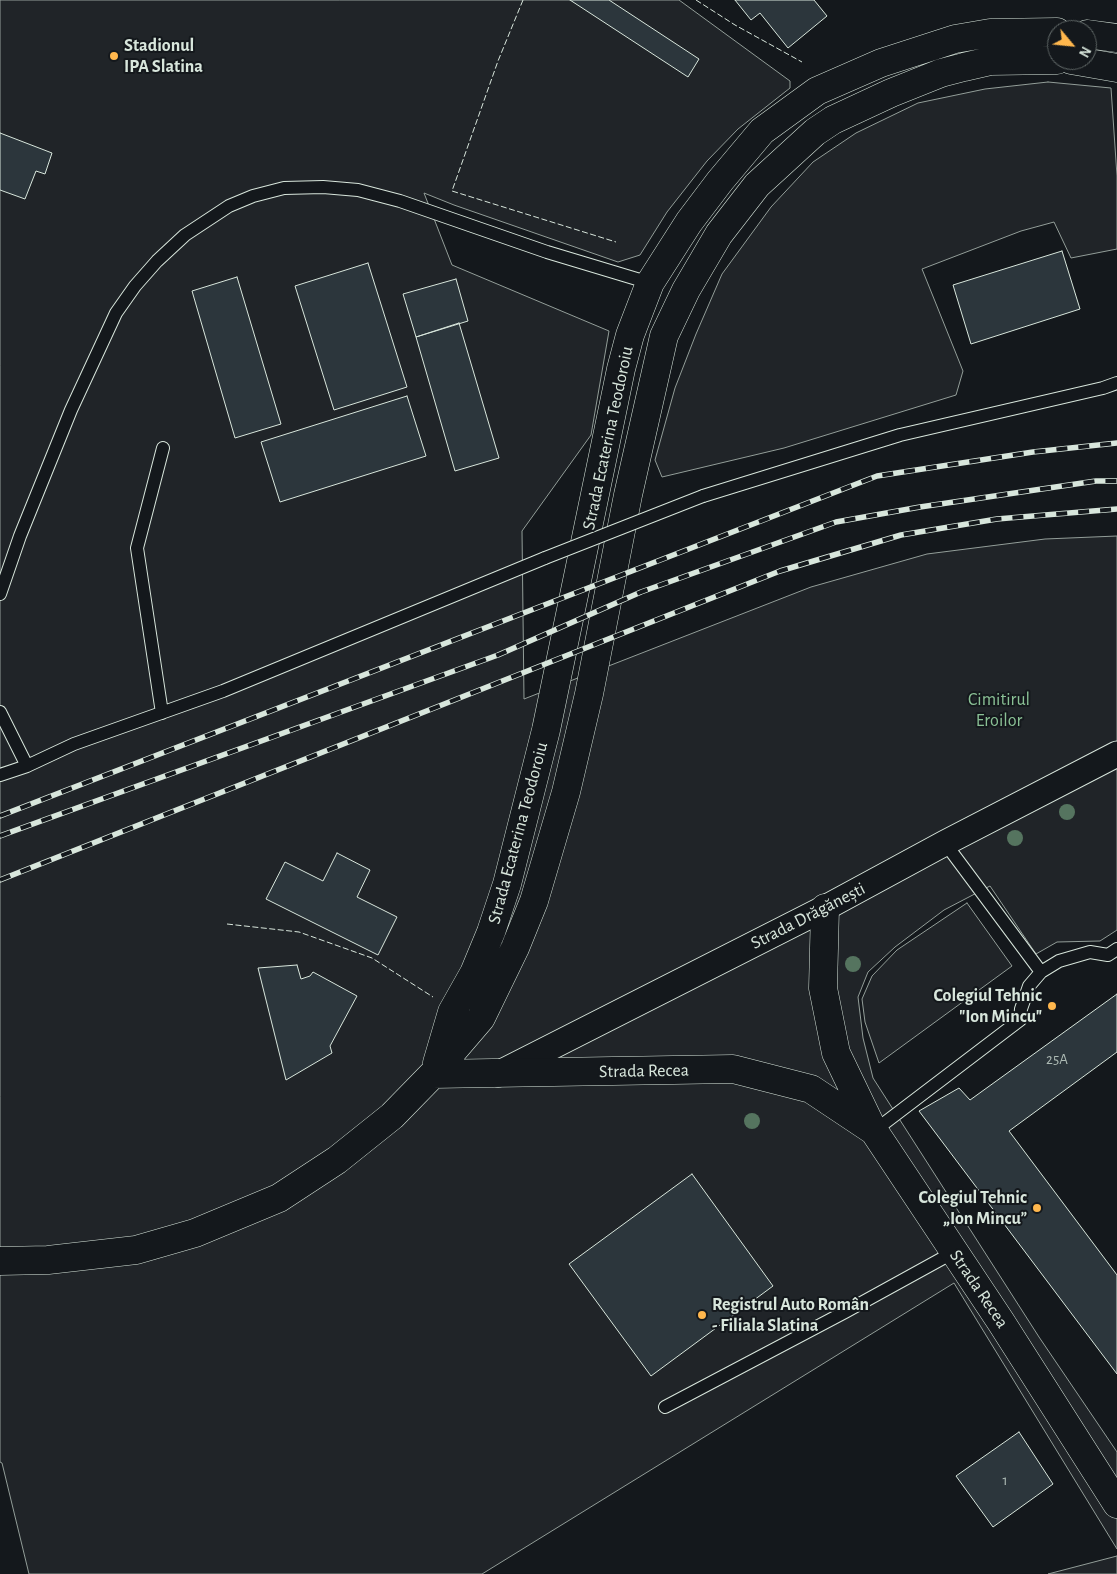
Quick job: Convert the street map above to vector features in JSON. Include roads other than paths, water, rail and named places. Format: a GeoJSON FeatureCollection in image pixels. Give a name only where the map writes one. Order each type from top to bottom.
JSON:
{"type":"FeatureCollection","features":[{"type":"Feature","properties":{"kind":"main road","name":"Strada Ecaterina Teodoroiu"},"geometry":{"type":"LineString","coordinates":[[433,1074],[452,1012],[474,973],[491,932],[507,884],[546,730],[621,369],[630,335],[650,282],[690,222],[762,131],[817,90],[881,63],[955,40],[990,33],[1047,32]]}},
{"type":"Feature","properties":{"kind":"main road"},"geometry":{"type":"LineString","coordinates":[[1097,35],[1117,38]]}},
{"type":"Feature","properties":{"kind":"main road","name":"Strada Ecaterina Teodoroiu"},"geometry":{"type":"LineString","coordinates":[[433,1074],[481,1018],[515,948],[534,901],[566,792],[587,703],[628,495],[664,336],[686,290],[719,234],[757,185],[815,132],[840,116],[890,93],[941,73],[990,61],[1047,60]]}},
{"type":"Feature","properties":{"kind":"main road"},"geometry":{"type":"LineString","coordinates":[[1097,64],[1117,68]]}},
{"type":"Feature","properties":{"kind":"main road"},"geometry":{"type":"LineString","coordinates":[[825,908],[823,988],[836,1053],[874,1131]]}},
{"type":"Feature","properties":{"kind":"main road","name":"Strada Recea"},"geometry":{"type":"LineString","coordinates":[[433,1074],[733,1069],[811,1089],[874,1131],[1001,1322],[1117,1504]]}},
{"type":"Feature","properties":{"kind":"main road"},"geometry":{"type":"LineString","coordinates":[[0,1261],[48,1260],[136,1250],[195,1233],[279,1198],[337,1160],[392,1116],[433,1074]]}},
{"type":"Feature","properties":{"kind":"street","name":"Strada Drăgănești"},"geometry":{"type":"LineString","coordinates":[[498,1074],[825,908],[945,843],[1117,754]]}},
{"type":"Feature","properties":{"kind":"lane"},"geometry":{"type":"LineString","coordinates":[[0,594],[20,536],[71,410],[116,313],[135,286],[157,261],[186,235],[229,206],[253,196],[284,188],[358,190],[400,201],[547,252],[650,282]]}},
{"type":"Feature","properties":{"kind":"lane"},"geometry":{"type":"LineString","coordinates":[[0,775],[27,766],[74,744],[232,687],[545,558],[703,496],[900,435],[1117,383]]}},
{"type":"Feature","properties":{"kind":"lane"},"geometry":{"type":"LineString","coordinates":[[162,712],[137,548],[163,448]]}},
{"type":"Feature","properties":{"kind":"lane"},"geometry":{"type":"LineString","coordinates":[[0,712],[27,766]]}},
{"type":"Feature","properties":{"kind":"lane"},"geometry":{"type":"LineString","coordinates":[[945,843],[1041,972]]}},
{"type":"Feature","properties":{"kind":"lane"},"geometry":{"type":"LineString","coordinates":[[874,1131],[1020,1020],[1021,1009],[1029,986],[1041,972],[1059,961],[1090,952],[1108,955],[1117,949]]}},
{"type":"Feature","properties":{"kind":"lane"},"geometry":{"type":"LineString","coordinates":[[665,1407],[954,1252]]}},
{"type":"Feature","properties":{"kind":"railway"},"geometry":{"type":"LineString","coordinates":[[0,816],[877,476],[1033,452],[1117,443]]}},
{"type":"Feature","properties":{"kind":"railway"},"geometry":{"type":"LineString","coordinates":[[0,836],[498,655],[641,592],[836,522],[920,507],[1096,481],[1117,481]]}},
{"type":"Feature","properties":{"kind":"railway"},"geometry":{"type":"LineString","coordinates":[[0,880],[780,571],[901,535],[997,519],[1117,509]]}},
{"type":"Feature","properties":{"kind":"place","name":"Stadionul IPA Slatina"},"geometry":{"type":"Point","coordinates":[114,56]}},
{"type":"Feature","properties":{"kind":"place","name":"Colegiul Tehnic \"Ion Mincu\""},"geometry":{"type":"Point","coordinates":[1052,1006]}},
{"type":"Feature","properties":{"kind":"place","name":"Colegiul Tehnic „Ion Mincu”"},"geometry":{"type":"Point","coordinates":[1037,1208]}},
{"type":"Feature","properties":{"kind":"place","name":"Registrul Auto Român - Filiala Slatina"},"geometry":{"type":"Point","coordinates":[702,1315]}},
{"type":"Feature","properties":{"kind":"park label","name":"Cimitirul Eroilor"},"geometry":{"type":"Point","coordinates":[999,710]}}]}
